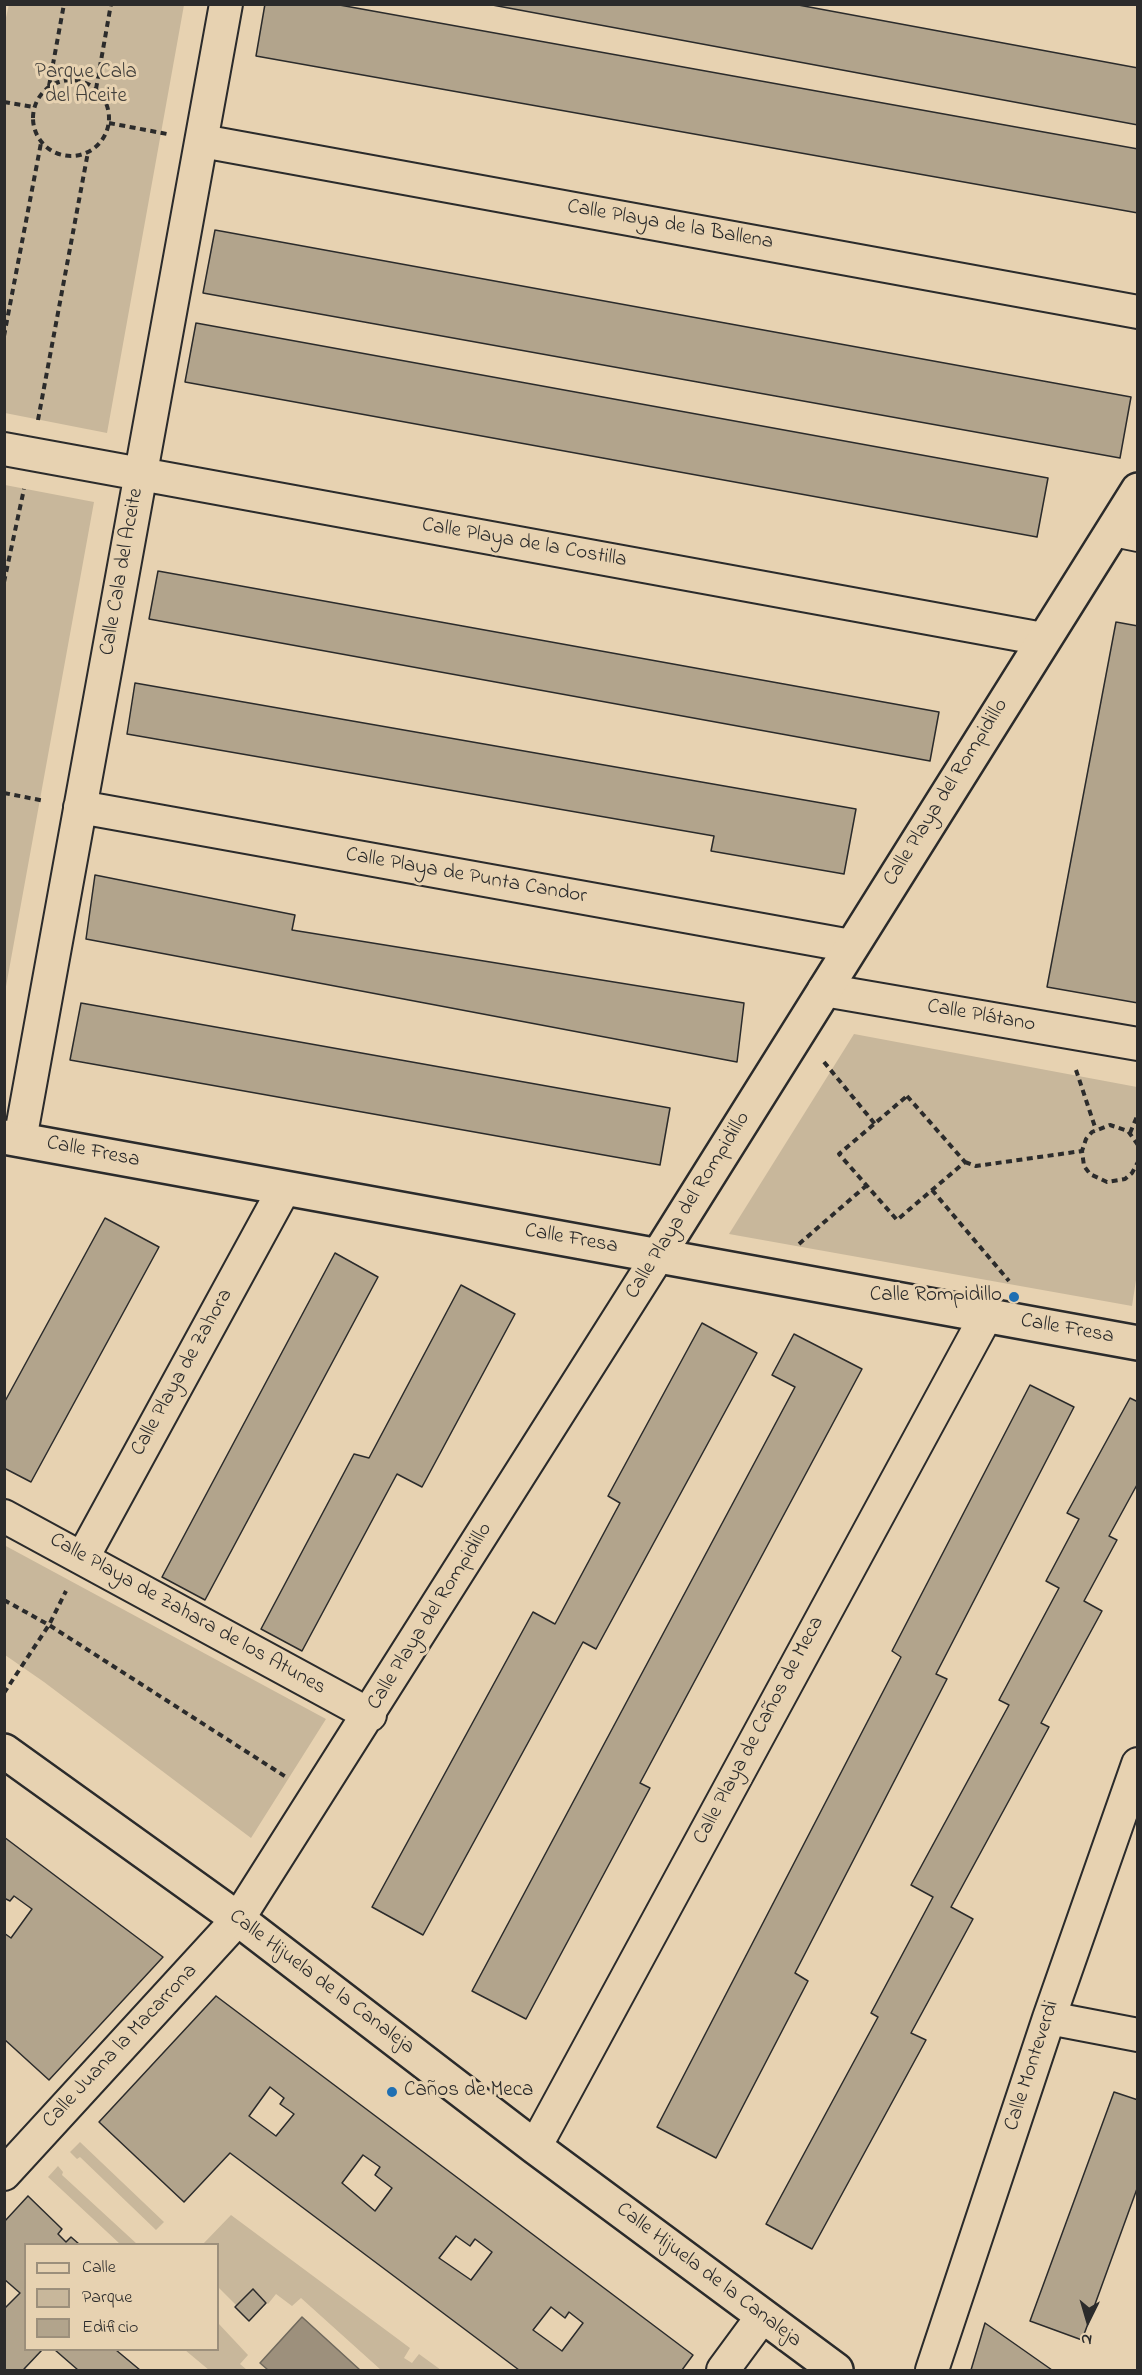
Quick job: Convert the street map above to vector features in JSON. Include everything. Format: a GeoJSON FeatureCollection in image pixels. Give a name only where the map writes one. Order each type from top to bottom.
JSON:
{"type":"FeatureCollection","features":[{"type":"Feature","properties":{"kind":"street","name":"Calle Cala del Aceite"},"geometry":{"type":"LineString","coordinates":[[12,1138],[80,807],[226,4]]}},
{"type":"Feature","properties":{"kind":"street","name":"Calle Playa de la Ballena"},"geometry":{"type":"LineString","coordinates":[[202,141],[1137,312]]}},
{"type":"Feature","properties":{"kind":"street","name":"Calle Playa de la Costilla"},"geometry":{"type":"LineString","coordinates":[[18,451],[1043,639]]}},
{"type":"Feature","properties":{"kind":"street","name":"Calle Playa del Rompidillo"},"geometry":{"type":"LineString","coordinates":[[238,1919],[370,1714],[1043,639],[1126,532],[1137,490]]}},
{"type":"Feature","properties":{"kind":"street","name":"Calle Playa de Punta Candor"},"geometry":{"type":"LineString","coordinates":[[80,807],[851,946]]}},
{"type":"Feature","properties":{"kind":"street","name":"Calle Plátano"},"geometry":{"type":"LineString","coordinates":[[824,990],[1137,1044]]}},
{"type":"Feature","properties":{"kind":"street","name":"Calle Fresa"},"geometry":{"type":"LineString","coordinates":[[12,1138],[1137,1343]]}},
{"type":"Feature","properties":{"kind":"street","name":"Calle Playa de Zahora"},"geometry":{"type":"LineString","coordinates":[[83,1557],[284,1189]]}},
{"type":"Feature","properties":{"kind":"street","name":"Calle Playa de Caños de Meca"},"geometry":{"type":"LineString","coordinates":[[535,2146],[986,1316]]}},
{"type":"Feature","properties":{"kind":"street","name":"Calle Playa de Zahara de los Atunes"},"geometry":{"type":"LineString","coordinates":[[4,1516],[370,1714]]}},
{"type":"Feature","properties":{"kind":"street","name":"Calle Hijuela de la Canaleja"},"geometry":{"type":"LineString","coordinates":[[4,1750],[238,1919],[535,2146],[836,2370]]}},
{"type":"Feature","properties":{"kind":"street","name":"Calle Monteverdi"},"geometry":{"type":"LineString","coordinates":[[932,2370],[1049,2018],[1137,1764]]}},
{"type":"Feature","properties":{"kind":"street","name":"Calle Juana la Macarrona"},"geometry":{"type":"LineString","coordinates":[[4,2174],[238,1919]]}},
{"type":"Feature","properties":{"kind":"street"},"geometry":{"type":"LineString","coordinates":[[1049,2018],[1137,2035]]}},
{"type":"Feature","properties":{"kind":"street"},"geometry":{"type":"LineString","coordinates":[[723,2370],[762,2317]]}},
{"type":"Feature","properties":{"kind":"path"},"geometry":{"type":"LineString","coordinates":[[49,86],[64,4]]}},
{"type":"Feature","properties":{"kind":"path"},"geometry":{"type":"LineString","coordinates":[[96,89],[111,4]]}},
{"type":"Feature","properties":{"kind":"path"},"geometry":{"type":"LineString","coordinates":[[60,81],[85,82],[96,89],[104,98],[109,111],[109,123],[98,145],[76,156],[51,151],[35,131],[32,119],[34,107],[40,95],[49,86],[60,81]]}},
{"type":"Feature","properties":{"kind":"path"},"geometry":{"type":"LineString","coordinates":[[4,102],[34,107]]}},
{"type":"Feature","properties":{"kind":"path"},"geometry":{"type":"LineString","coordinates":[[109,123],[202,141]]}},
{"type":"Feature","properties":{"kind":"path"},"geometry":{"type":"LineString","coordinates":[[4,336],[42,142]]}},
{"type":"Feature","properties":{"kind":"path"},"geometry":{"type":"LineString","coordinates":[[4,582],[18,451],[88,152]]}},
{"type":"Feature","properties":{"kind":"path"},"geometry":{"type":"LineString","coordinates":[[798,1030],[875,1124]]}},
{"type":"Feature","properties":{"kind":"path"},"geometry":{"type":"LineString","coordinates":[[1064,1031],[1096,1130]]}},
{"type":"Feature","properties":{"kind":"path"},"geometry":{"type":"LineString","coordinates":[[964,1162],[897,1220],[839,1154],[907,1096],[964,1162],[976,1166],[1082,1151]]}},
{"type":"Feature","properties":{"kind":"path"},"geometry":{"type":"LineString","coordinates":[[1130,1133],[1137,1114]]}},
{"type":"Feature","properties":{"kind":"path"},"geometry":{"type":"LineString","coordinates":[[1137,1145],[1130,1133],[1110,1125],[1096,1130],[1086,1139],[1082,1151],[1084,1166],[1098,1179],[1116,1182],[1125,1179],[1135,1170],[1137,1162]]}},
{"type":"Feature","properties":{"kind":"path"},"geometry":{"type":"LineString","coordinates":[[763,1275],[867,1185]]}},
{"type":"Feature","properties":{"kind":"path"},"geometry":{"type":"LineString","coordinates":[[932,1190],[1048,1326]]}},
{"type":"Feature","properties":{"kind":"path"},"geometry":{"type":"LineString","coordinates":[[4,1693],[49,1625],[83,1557]]}},
{"type":"Feature","properties":{"kind":"path"},"geometry":{"type":"LineString","coordinates":[[4,1600],[49,1625],[317,1797]]}},
{"type":"Feature","properties":{"kind":"green space","name":"Parque Cala del Aceite"},"geometry":{"type":"Polygon","coordinates":[[[9,4],[184,5],[107,433],[5,413],[4,27],[9,4]]]}},
{"type":"Feature","properties":{"kind":"green space"},"geometry":{"type":"Polygon","coordinates":[[[4,485],[94,502],[5,992],[4,485]]]}},
{"type":"Feature","properties":{"kind":"green space"},"geometry":{"type":"Polygon","coordinates":[[[854,1034],[1137,1087],[1138,1267],[1132,1306],[729,1234],[854,1034]]]}},
{"type":"Feature","properties":{"kind":"green space"},"geometry":{"type":"Polygon","coordinates":[[[4,1545],[326,1719],[251,1838],[5,1655],[4,1545]]]}},
{"type":"Feature","properties":{"kind":"green space"},"geometry":{"type":"Polygon","coordinates":[[[80,2142],[164,2222],[156,2230],[80,2157],[77,2159],[70,2152],[80,2142]]]}},
{"type":"Feature","properties":{"kind":"green space"},"geometry":{"type":"Polygon","coordinates":[[[58,2166],[63,2172],[62,2175],[136,2243],[119,2243],[48,2177],[58,2166]]]}},
{"type":"Feature","properties":{"kind":"green space"},"geometry":{"type":"Polygon","coordinates":[[[231,2215],[410,2348],[404,2358],[412,2363],[419,2354],[441,2370],[381,2370],[301,2298],[292,2306],[276,2294],[268,2304],[253,2289],[237,2306],[219,2288],[219,2243],[204,2243],[231,2215]]]}},
{"type":"Feature","properties":{"kind":"green space"},"geometry":{"type":"Polygon","coordinates":[[[219,2324],[248,2355],[240,2364],[247,2370],[209,2370],[186,2351],[219,2351],[219,2324]]]}},
{"type":"Feature","properties":{"kind":"shaded area"},"geometry":{"type":"Polygon","coordinates":[[[302,2317],[360,2370],[268,2370],[260,2363],[302,2317]]]}},
{"type":"Feature","properties":{"kind":"building"},"geometry":{"type":"Polygon","coordinates":[[[265,4],[334,4],[1138,149],[1138,213],[256,56],[265,4]]]}},
{"type":"Feature","properties":{"kind":"building"},"geometry":{"type":"Polygon","coordinates":[[[487,4],[793,4],[1138,68],[1138,125],[487,4]]]}},
{"type":"Feature","properties":{"kind":"building"},"geometry":{"type":"Polygon","coordinates":[[[215,230],[1131,397],[1120,458],[203,293],[215,230]]]}},
{"type":"Feature","properties":{"kind":"building"},"geometry":{"type":"Polygon","coordinates":[[[196,323],[1048,478],[1037,537],[185,382],[196,323]]]}},
{"type":"Feature","properties":{"kind":"building"},"geometry":{"type":"Polygon","coordinates":[[[158,571],[939,712],[930,761],[149,619],[158,571]]]}},
{"type":"Feature","properties":{"kind":"building"},"geometry":{"type":"Polygon","coordinates":[[[1116,622],[1138,626],[1138,1003],[1047,987],[1116,622]]]}},
{"type":"Feature","properties":{"kind":"building"},"geometry":{"type":"Polygon","coordinates":[[[135,683],[856,809],[844,874],[711,851],[714,836],[127,734],[135,683]]]}},
{"type":"Feature","properties":{"kind":"building"},"geometry":{"type":"Polygon","coordinates":[[[95,875],[295,915],[292,930],[744,1003],[737,1062],[86,939],[95,875]]]}},
{"type":"Feature","properties":{"kind":"building"},"geometry":{"type":"Polygon","coordinates":[[[81,1003],[670,1108],[660,1165],[70,1060],[81,1003]]]}},
{"type":"Feature","properties":{"kind":"building"},"geometry":{"type":"Polygon","coordinates":[[[105,1218],[159,1247],[31,1482],[4,1468],[4,1403],[105,1218]]]}},
{"type":"Feature","properties":{"kind":"building"},"geometry":{"type":"Polygon","coordinates":[[[335,1253],[378,1277],[205,1600],[162,1577],[335,1253]]]}},
{"type":"Feature","properties":{"kind":"building"},"geometry":{"type":"Polygon","coordinates":[[[461,1285],[515,1314],[422,1487],[397,1474],[302,1651],[261,1629],[354,1454],[369,1458],[461,1285]]]}},
{"type":"Feature","properties":{"kind":"building"},"geometry":{"type":"Polygon","coordinates":[[[702,1323],[757,1353],[596,1649],[583,1642],[423,1935],[372,1907],[533,1612],[555,1624],[620,1503],[608,1496],[702,1323]]]}},
{"type":"Feature","properties":{"kind":"building"},"geometry":{"type":"Polygon","coordinates":[[[794,1334],[862,1369],[640,1783],[650,1788],[526,2019],[472,1991],[795,1387],[772,1375],[794,1334]]]}},
{"type":"Feature","properties":{"kind":"building"},"geometry":{"type":"Polygon","coordinates":[[[1030,1385],[1074,1407],[936,1674],[947,1679],[795,1973],[808,1981],[716,2158],[657,2127],[901,1657],[892,1651],[1030,1385]]]}},
{"type":"Feature","properties":{"kind":"building"},"geometry":{"type":"Polygon","coordinates":[[[1130,1398],[1138,1402],[1138,1483],[1109,1536],[1117,1540],[1084,1601],[1102,1611],[1041,1723],[1049,1727],[951,1907],[973,1919],[911,2033],[926,2040],[812,2249],[766,2224],[878,2017],[871,2013],[933,1897],[911,1885],[1009,1705],[999,1700],[1059,1588],[1046,1581],[1079,1519],[1067,1513],[1130,1398]]]}},
{"type":"Feature","properties":{"kind":"building"},"geometry":{"type":"Polygon","coordinates":[[[4,1837],[163,1957],[49,2080],[4,2039],[4,1933],[11,1938],[32,1909],[14,1896],[10,1901],[4,1898],[4,1837]]]}},
{"type":"Feature","properties":{"kind":"building"},"geometry":{"type":"Polygon","coordinates":[[[216,1996],[693,2355],[682,2370],[519,2370],[230,2153],[184,2202],[99,2122],[216,1996]],[[270,2087],[249,2116],[276,2136],[294,2114],[280,2104],[284,2098],[270,2087]],[[363,2155],[342,2183],[375,2211],[392,2188],[375,2175],[380,2167],[363,2155]],[[456,2236],[439,2258],[471,2280],[492,2252],[475,2239],[470,2246],[456,2236]],[[551,2307],[533,2330],[562,2351],[583,2323],[569,2312],[565,2318],[551,2307]]]}},
{"type":"Feature","properties":{"kind":"building"},"geometry":{"type":"Polygon","coordinates":[[[1114,2092],[1138,2100],[1138,2186],[1082,2340],[1030,2321],[1114,2092]]]}},
{"type":"Feature","properties":{"kind":"building"},"geometry":{"type":"Polygon","coordinates":[[[28,2196],[62,2229],[58,2234],[66,2242],[71,2237],[78,2243],[24,2243],[24,2351],[41,2351],[24,2369],[26,2370],[4,2370],[4,2309],[20,2293],[4,2279],[4,2222],[28,2196]]]}},
{"type":"Feature","properties":{"kind":"building"},"geometry":{"type":"Polygon","coordinates":[[[253,2289],[266,2303],[249,2321],[235,2307],[253,2289]]]}},
{"type":"Feature","properties":{"kind":"building"},"geometry":{"type":"Polygon","coordinates":[[[985,2323],[1052,2370],[971,2370],[985,2323]]]}},
{"type":"Feature","properties":{"kind":"building"},"geometry":{"type":"Polygon","coordinates":[[[56,2351],[117,2351],[140,2370],[78,2370],[56,2351]]]}},
{"type":"Feature","properties":{"kind":"place","name":"Calle Rompidillo"},"geometry":{"type":"Point","coordinates":[1014,1297]}},
{"type":"Feature","properties":{"kind":"place","name":"Caños de Meca"},"geometry":{"type":"Point","coordinates":[392,2092]}}]}
